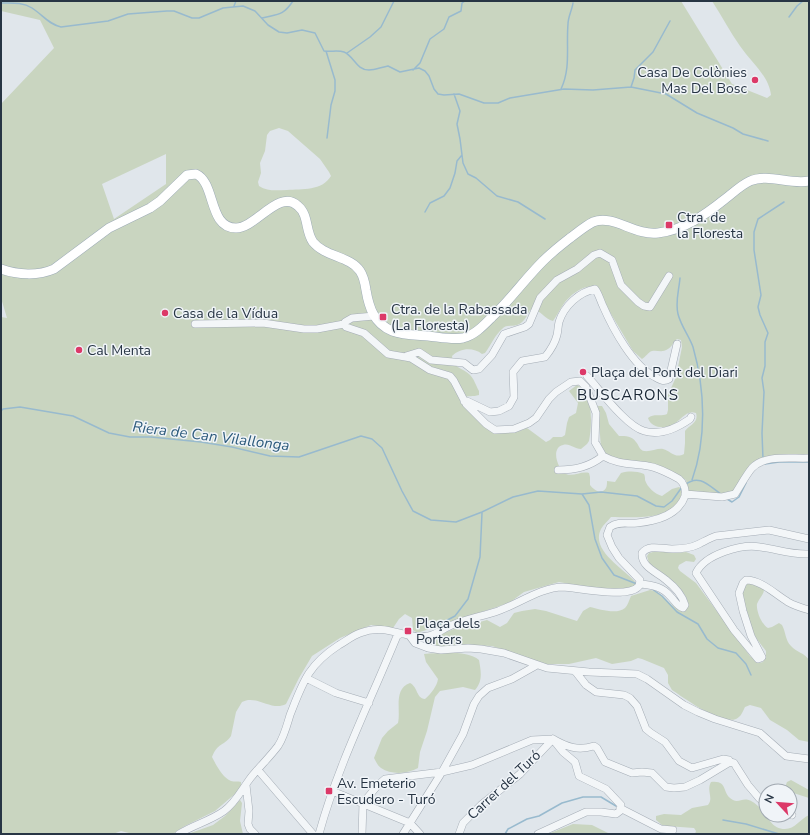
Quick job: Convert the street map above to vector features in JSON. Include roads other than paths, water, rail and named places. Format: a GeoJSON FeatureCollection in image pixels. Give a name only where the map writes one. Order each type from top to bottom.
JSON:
{"type":"FeatureCollection","features":[{"type":"Feature","properties":{"kind":"main road"},"geometry":{"type":"LineString","coordinates":[[1,269],[14,273],[28,274],[45,272],[54,269],[109,228],[150,208],[187,175],[196,174],[202,177],[205,181],[218,216],[222,222],[230,227],[242,227],[252,222],[280,202],[289,201],[298,205],[304,212],[309,233],[317,246],[328,253],[354,265],[360,271],[374,316],[383,326],[398,333],[454,339],[463,338],[475,333],[507,303],[542,261],[583,228],[594,222],[607,220],[641,232],[650,234],[660,233],[695,221],[704,216],[742,185],[754,179],[763,178],[797,182],[809,181]]}},
{"type":"Feature","properties":{"kind":"street"},"geometry":{"type":"LineString","coordinates":[[406,356],[419,352],[431,360],[464,363],[473,370],[479,369],[492,355],[504,334],[525,327],[529,324],[540,298],[557,280],[577,269],[600,252],[612,260],[621,285],[644,306],[650,307],[669,276]]}},
{"type":"Feature","properties":{"kind":"street"},"geometry":{"type":"LineString","coordinates":[[464,401],[490,412],[499,411],[509,406],[514,397],[513,372],[522,361],[545,357],[551,350],[557,336],[558,323],[568,305],[587,291],[595,289],[613,326],[635,361],[641,368],[652,376],[666,381],[670,379],[677,344]]}},
{"type":"Feature","properties":{"kind":"street"},"geometry":{"type":"LineString","coordinates":[[195,324],[263,323],[304,329],[317,329],[344,324],[349,319],[374,316]]}},
{"type":"Feature","properties":{"kind":"street"},"geometry":{"type":"LineString","coordinates":[[179,834],[208,821],[225,810],[236,799],[246,784],[279,744],[306,678],[323,656],[359,633],[384,629],[420,636],[434,634],[455,624],[498,611],[553,588],[564,587],[595,591],[635,590],[640,584],[639,578],[623,563],[612,547],[608,539],[608,531],[610,527],[616,524],[637,523],[667,516],[678,506],[685,494],[685,488],[682,482],[672,476],[648,466],[625,464],[603,456],[595,442],[596,413],[586,387],[580,381],[568,383],[556,392],[533,421],[510,430],[495,430],[491,428],[464,401],[451,378],[445,374],[431,370],[414,359],[406,356],[388,354],[364,333],[346,327],[344,324]]}},
{"type":"Feature","properties":{"kind":"street"},"geometry":{"type":"LineString","coordinates":[[587,376],[626,419],[640,430],[646,432],[668,431],[691,417]]}},
{"type":"Feature","properties":{"kind":"street"},"geometry":{"type":"LineString","coordinates":[[558,470],[574,470],[581,468],[603,456]]}},
{"type":"Feature","properties":{"kind":"street"},"geometry":{"type":"LineString","coordinates":[[685,494],[722,497],[735,494],[753,467],[761,462],[774,459],[809,458]]}},
{"type":"Feature","properties":{"kind":"street"},"geometry":{"type":"LineString","coordinates":[[640,584],[661,588],[671,596],[678,606],[683,608],[685,605],[679,592],[666,580],[650,569],[642,560],[642,553],[645,549],[685,548],[698,545],[716,536],[769,530],[809,539]]}},
{"type":"Feature","properties":{"kind":"street"},"geometry":{"type":"LineString","coordinates":[[809,554],[800,554],[761,547],[745,547],[718,554],[698,568],[696,573],[734,630],[758,658],[762,657],[748,629],[739,593],[743,583],[746,580],[756,582],[796,606],[809,610]]}},
{"type":"Feature","properties":{"kind":"street"},"geometry":{"type":"LineString","coordinates":[[319,834],[332,791],[400,634],[406,634],[415,643],[428,648],[442,650],[468,648],[504,653],[547,668],[575,671],[629,673],[642,676],[684,705],[698,712],[715,719],[760,732],[782,754],[786,756],[809,759]]}},
{"type":"Feature","properties":{"kind":"street"},"geometry":{"type":"LineString","coordinates":[[403,834],[442,772],[463,734],[474,704],[479,696],[488,688],[512,679],[537,665]]}},
{"type":"Feature","properties":{"kind":"street"},"geometry":{"type":"LineString","coordinates":[[575,671],[586,685],[596,692],[624,695],[634,701],[640,711],[646,729],[665,742],[679,761],[692,768],[722,759],[728,760],[734,763],[748,785],[758,797]]}},
{"type":"Feature","properties":{"kind":"street"},"geometry":{"type":"LineString","coordinates":[[306,678],[336,693],[369,703]]}},
{"type":"Feature","properties":{"kind":"street"},"geometry":{"type":"LineString","coordinates":[[362,834],[363,803],[385,779],[442,772],[472,766],[532,740],[553,739],[574,748],[584,749],[594,746],[606,762],[632,773],[652,773],[666,787],[674,788],[685,787],[730,762]]}},
{"type":"Feature","properties":{"kind":"street"},"geometry":{"type":"LineString","coordinates":[[538,834],[586,812],[616,814],[620,811],[621,805],[606,789],[579,776],[575,762],[563,752],[553,739]]}},
{"type":"Feature","properties":{"kind":"street","name":"Carrer del Turó"},"geometry":{"type":"LineString","coordinates":[[459,834],[463,823],[481,805],[520,774],[553,739]]}},
{"type":"Feature","properties":{"kind":"street"},"geometry":{"type":"LineString","coordinates":[[258,770],[313,834]]}},
{"type":"Feature","properties":{"kind":"street"},"geometry":{"type":"LineString","coordinates":[[246,784],[249,811],[248,824],[250,829],[255,834]]}},
{"type":"Feature","properties":{"kind":"street"},"geometry":{"type":"LineString","coordinates":[[332,791],[410,823],[420,834]]}},
{"type":"Feature","properties":{"kind":"street"},"geometry":{"type":"LineString","coordinates":[[620,808],[661,829],[673,830]]}},
{"type":"Feature","properties":{"kind":"waterway"},"geometry":{"type":"LineString","coordinates":[[234,6],[236,1]]}},
{"type":"Feature","properties":{"kind":"waterway"},"geometry":{"type":"LineString","coordinates":[[262,18],[283,12],[293,1]]}},
{"type":"Feature","properties":{"kind":"waterway"},"geometry":{"type":"LineString","coordinates":[[347,53],[370,37],[381,27],[394,1]]}},
{"type":"Feature","properties":{"kind":"waterway"},"geometry":{"type":"LineString","coordinates":[[413,70],[420,63],[430,39],[444,29],[449,17],[461,11],[462,3],[465,1]]}},
{"type":"Feature","properties":{"kind":"waterway"},"geometry":{"type":"LineString","coordinates":[[789,17],[797,6],[803,1]]}},
{"type":"Feature","properties":{"kind":"waterway"},"geometry":{"type":"LineString","coordinates":[[1,3],[17,3],[29,6],[49,22],[61,27],[108,21],[128,14],[167,11],[174,11],[192,18],[199,18],[223,8],[243,6],[255,11],[268,25],[279,32],[287,33],[302,30],[315,33],[324,51],[344,52],[361,68],[371,70],[388,66],[400,72],[419,68],[425,71],[429,76],[434,89],[438,94],[459,94],[484,103],[498,103],[510,98],[564,89],[593,90],[631,87],[666,94],[697,113],[733,128],[743,134],[768,141]]}},
{"type":"Feature","properties":{"kind":"waterway"},"geometry":{"type":"LineString","coordinates":[[561,89],[566,73],[568,57],[568,21],[573,3]]}},
{"type":"Feature","properties":{"kind":"waterway"},"geometry":{"type":"LineString","coordinates":[[631,87],[635,70],[653,52],[670,21]]}},
{"type":"Feature","properties":{"kind":"waterway"},"geometry":{"type":"LineString","coordinates":[[326,51],[335,80],[335,91],[331,105],[327,138]]}},
{"type":"Feature","properties":{"kind":"waterway"},"geometry":{"type":"LineString","coordinates":[[454,94],[460,111],[457,124],[463,163],[468,174],[476,178],[497,196],[518,202],[545,219]]}},
{"type":"Feature","properties":{"kind":"waterway"},"geometry":{"type":"LineString","coordinates":[[425,212],[430,203],[444,196],[450,188],[457,161],[462,155]]}},
{"type":"Feature","properties":{"kind":"waterway"},"geometry":{"type":"LineString","coordinates":[[763,459],[762,433],[764,392],[762,378],[765,366],[765,342],[768,333],[758,307],[761,295],[754,250],[754,232],[758,219],[784,202]]}},
{"type":"Feature","properties":{"kind":"waterway"},"geometry":{"type":"LineString","coordinates":[[680,278],[677,310],[681,323],[693,347],[702,396],[702,431],[697,464],[692,480]]}},
{"type":"Feature","properties":{"kind":"waterway","name":"Riera de Can Vilallonga"},"geometry":{"type":"LineString","coordinates":[[1,411],[3,409],[20,407],[73,416],[109,433],[130,437],[151,437],[201,442],[232,447],[270,456],[299,457],[361,436],[372,439],[382,448],[413,511],[431,520],[456,522],[482,512],[513,497],[538,491],[582,494],[601,492],[637,496],[656,506],[664,507],[672,501],[682,487]]}},
{"type":"Feature","properties":{"kind":"waterway","name":"Riera de Can Vilallonga"},"geometry":{"type":"LineString","coordinates":[[765,464],[779,462],[809,462]]}},
{"type":"Feature","properties":{"kind":"waterway","name":"Riera de Can Vilallonga"},"geometry":{"type":"LineString","coordinates":[[685,485],[695,480],[699,480],[708,484],[721,494]]}},
{"type":"Feature","properties":{"kind":"waterway","name":"Riera de Can Vilallonga"},"geometry":{"type":"LineString","coordinates":[[727,499],[732,502],[739,497],[746,483]]}},
{"type":"Feature","properties":{"kind":"waterway"},"geometry":{"type":"LineString","coordinates":[[582,494],[589,505],[595,539],[602,558],[614,575],[637,584]]}},
{"type":"Feature","properties":{"kind":"waterway"},"geometry":{"type":"LineString","coordinates":[[438,625],[455,616],[468,599],[480,557],[482,513]]}},
{"type":"Feature","properties":{"kind":"waterway"},"geometry":{"type":"LineString","coordinates":[[652,589],[662,596],[677,612],[698,624],[707,639],[718,648],[736,653],[746,664],[751,675]]}},
{"type":"Feature","properties":{"kind":"waterway"},"geometry":{"type":"LineString","coordinates":[[505,834],[508,829],[527,819],[539,816],[562,803],[583,797],[601,797],[616,806]]}},
{"type":"Feature","properties":{"kind":"waterway"},"geometry":{"type":"LineString","coordinates":[[723,820],[746,824],[779,834]]}},
{"type":"Feature","properties":{"kind":"place","name":"Casa De Colònies Mas Del Bosc"},"geometry":{"type":"Point","coordinates":[755,80]}},
{"type":"Feature","properties":{"kind":"place","name":"Ctra. de la Floresta"},"geometry":{"type":"Point","coordinates":[669,225]}},
{"type":"Feature","properties":{"kind":"place","name":"Casa de la Vídua"},"geometry":{"type":"Point","coordinates":[165,313]}},
{"type":"Feature","properties":{"kind":"place","name":"Ctra. de la Rabassada (La Floresta)"},"geometry":{"type":"Point","coordinates":[383,317]}},
{"type":"Feature","properties":{"kind":"place","name":"Cal Menta"},"geometry":{"type":"Point","coordinates":[79,350]}},
{"type":"Feature","properties":{"kind":"place","name":"Plaça del Pont del Diari"},"geometry":{"type":"Point","coordinates":[583,372]}},
{"type":"Feature","properties":{"kind":"place","name":"Plaça dels Porters"},"geometry":{"type":"Point","coordinates":[408,631]}},
{"type":"Feature","properties":{"kind":"place","name":"Av. Emeterio Escudero - Turó"},"geometry":{"type":"Point","coordinates":[329,791]}},
{"type":"Feature","properties":{"kind":"district","name":"BUSCARONS"},"geometry":{"type":"Point","coordinates":[628,395]}}]}
